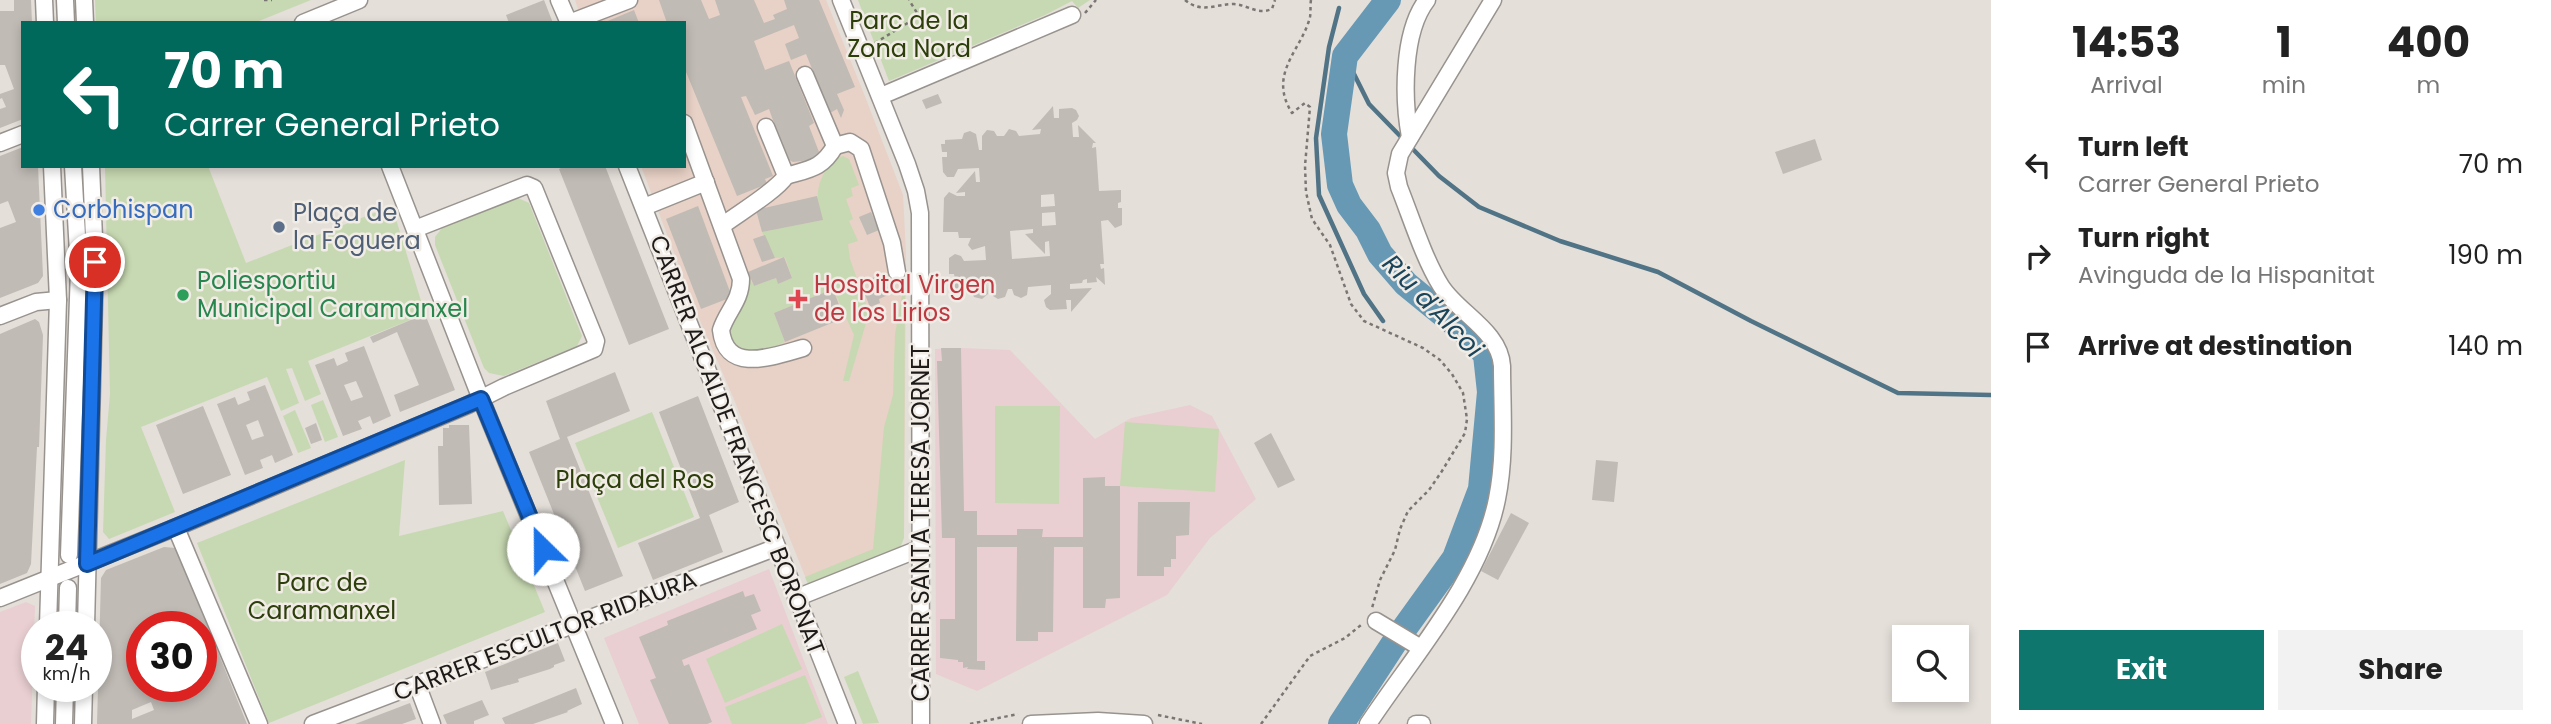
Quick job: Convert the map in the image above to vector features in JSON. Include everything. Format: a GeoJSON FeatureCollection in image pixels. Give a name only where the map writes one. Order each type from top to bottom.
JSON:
{"type":"FeatureCollection","features":[{"type":"Feature","properties":{"kind":"street"},"geometry":{"type":"LineString","coordinates":[[44,0],[45,21]]}},
{"type":"Feature","properties":{"kind":"street"},"geometry":{"type":"LineString","coordinates":[[65,0],[66,21]]}},
{"type":"Feature","properties":{"kind":"street"},"geometry":{"type":"LineString","coordinates":[[84,0],[85,21]]}},
{"type":"Feature","properties":{"kind":"street"},"geometry":{"type":"LineString","coordinates":[[331,18],[359,0]]}},
{"type":"Feature","properties":{"kind":"street"},"geometry":{"type":"LineString","coordinates":[[559,0],[568,21]]}},
{"type":"Feature","properties":{"kind":"street"},"geometry":{"type":"LineString","coordinates":[[574,21],[629,0]]}},
{"type":"Feature","properties":{"kind":"street","name":"CARRER SANTA TERESA JORNET"},"geometry":{"type":"LineString","coordinates":[[841,0],[911,174],[920,213],[921,724]]}},
{"type":"Feature","properties":{"kind":"street"},"geometry":{"type":"LineString","coordinates":[[1410,137],[1406,112],[1410,50],[1415,23],[1427,0]]}},
{"type":"Feature","properties":{"kind":"street"},"geometry":{"type":"LineString","coordinates":[[1368,724],[1446,613],[1476,557],[1497,502],[1502,463],[1500,353],[1491,339],[1440,286],[1404,200],[1396,173],[1400,154],[1493,0]]}},
{"type":"Feature","properties":{"kind":"street"},"geometry":{"type":"LineString","coordinates":[[881,96],[1072,15]]}},
{"type":"Feature","properties":{"kind":"street"},"geometry":{"type":"LineString","coordinates":[[805,75],[835,146]]}},
{"type":"Feature","properties":{"kind":"street"},"geometry":{"type":"LineString","coordinates":[[766,127],[786,176]]}},
{"type":"Feature","properties":{"kind":"street"},"geometry":{"type":"LineString","coordinates":[[686,128],[741,279],[736,306],[721,330],[723,344],[737,356],[755,360],[803,348]]}},
{"type":"Feature","properties":{"kind":"street"},"geometry":{"type":"LineString","coordinates":[[0,143],[21,135]]}},
{"type":"Feature","properties":{"kind":"street"},"geometry":{"type":"LineString","coordinates":[[725,230],[761,197],[773,191],[786,176],[818,166],[835,146],[850,142],[861,149],[892,243],[897,272]]}},
{"type":"Feature","properties":{"kind":"street"},"geometry":{"type":"LineString","coordinates":[[49,611],[58,300],[52,168]]}},
{"type":"Feature","properties":{"kind":"street"},"geometry":{"type":"LineString","coordinates":[[69,555],[79,270],[73,168]]}},
{"type":"Feature","properties":{"kind":"street"},"geometry":{"type":"LineString","coordinates":[[86,611],[95,262],[91,168]]}},
{"type":"Feature","properties":{"kind":"street"},"geometry":{"type":"LineString","coordinates":[[391,168],[481,399],[614,724]]}},
{"type":"Feature","properties":{"kind":"street","name":"CARRER ALCALDE FRANCESC BORONAT"},"geometry":{"type":"LineString","coordinates":[[628,168],[847,724]]}},
{"type":"Feature","properties":{"kind":"street"},"geometry":{"type":"LineString","coordinates":[[644,207],[706,182]]}},
{"type":"Feature","properties":{"kind":"street"},"geometry":{"type":"LineString","coordinates":[[0,598],[176,528],[592,352],[596,341],[534,188],[527,186],[415,229]]}},
{"type":"Feature","properties":{"kind":"street"},"geometry":{"type":"LineString","coordinates":[[0,316],[36,302],[58,300]]}},
{"type":"Feature","properties":{"kind":"street"},"geometry":{"type":"LineString","coordinates":[[176,528],[258,724]]}},
{"type":"Feature","properties":{"kind":"street","name":"CARRER ESCULTOR RIDAURA"},"geometry":{"type":"LineString","coordinates":[[313,724],[777,547]]}},
{"type":"Feature","properties":{"kind":"street"},"geometry":{"type":"LineString","coordinates":[[796,598],[921,548]]}},
{"type":"Feature","properties":{"kind":"street"},"geometry":{"type":"LineString","coordinates":[[67,611],[68,588]]}},
{"type":"Feature","properties":{"kind":"street"},"geometry":{"type":"LineString","coordinates":[[1369,620],[1420,648]]}},
{"type":"Feature","properties":{"kind":"street"},"geometry":{"type":"LineString","coordinates":[[417,684],[432,724]]}},
{"type":"Feature","properties":{"kind":"street"},"geometry":{"type":"LineString","coordinates":[[45,724],[46,702]]}},
{"type":"Feature","properties":{"kind":"street"},"geometry":{"type":"LineString","coordinates":[[64,724],[65,702]]}},
{"type":"Feature","properties":{"kind":"street"},"geometry":{"type":"LineString","coordinates":[[83,724],[84,702]]}},
{"type":"Feature","properties":{"kind":"street"},"geometry":{"type":"LineString","coordinates":[[1025,719],[1144,724]]}},
{"type":"Feature","properties":{"kind":"street"},"geometry":{"type":"LineString","coordinates":[[1416,724],[1422,724]]}},
{"type":"Feature","properties":{"kind":"path"},"geometry":{"type":"LineString","coordinates":[[264,0],[272,0]]}},
{"type":"Feature","properties":{"kind":"path"},"geometry":{"type":"LineString","coordinates":[[862,51],[919,16],[909,0]]}},
{"type":"Feature","properties":{"kind":"path"},"geometry":{"type":"LineString","coordinates":[[1185,0],[1201,8],[1213,9],[1235,4],[1255,11],[1266,11],[1272,9],[1275,0]]}},
{"type":"Feature","properties":{"kind":"path"},"geometry":{"type":"LineString","coordinates":[[1261,724],[1310,656],[1345,638],[1369,620],[1380,580],[1395,550],[1408,511],[1429,490],[1442,471],[1465,433],[1467,419],[1463,393],[1440,360],[1423,348],[1364,321],[1351,304],[1330,246],[1312,219],[1306,192],[1305,166],[1310,107],[1305,103],[1292,113],[1285,94],[1284,79],[1288,60],[1310,18],[1311,0]]}},
{"type":"Feature","properties":{"kind":"path"},"geometry":{"type":"LineString","coordinates":[[970,724],[1025,719]]}},
{"type":"Feature","properties":{"kind":"shaded area","name":"Hospital Virgen de los Lirios"},"geometry":{"type":"Polygon","coordinates":[[[575,0],[826,0],[903,195],[906,254],[904,538],[809,586],[699,318],[642,168],[686,168],[686,21],[582,21],[575,0]]]}},
{"type":"Feature","properties":{"kind":"shaded area"},"geometry":{"type":"Polygon","coordinates":[[[935,349],[1010,350],[1095,439],[1131,418],[1190,405],[1212,416],[1256,499],[1210,538],[1167,595],[977,691],[936,674],[935,349]]]}},
{"type":"Feature","properties":{"kind":"shaded area"},"geometry":{"type":"Polygon","coordinates":[[[769,569],[828,724],[639,724],[604,638],[769,569]]]}},
{"type":"Feature","properties":{"kind":"shaded area"},"geometry":{"type":"Polygon","coordinates":[[[26,602],[35,606],[35,611],[21,611],[21,702],[32,702],[31,724],[0,724],[0,612],[26,602]]]}},
{"type":"Feature","properties":{"kind":"green space"},"geometry":{"type":"Polygon","coordinates":[[[95,0],[311,0],[259,21],[96,21],[95,0]]]}},
{"type":"Feature","properties":{"kind":"green space","name":"Parc de la Zona Nord"},"geometry":{"type":"Polygon","coordinates":[[[858,0],[1090,0],[1078,8],[1072,1],[889,81],[858,0]]]}},
{"type":"Feature","properties":{"kind":"green space"},"geometry":{"type":"Polygon","coordinates":[[[843,156],[849,159],[859,185],[851,188],[853,196],[846,199],[853,219],[849,221],[858,241],[848,244],[850,259],[869,313],[849,381],[843,381],[854,335],[833,289],[774,313],[785,342],[759,353],[738,352],[726,330],[750,279],[754,286],[776,278],[778,284],[792,278],[785,257],[775,258],[762,232],[822,220],[818,200],[819,185],[828,167],[843,156]]]}},
{"type":"Feature","properties":{"kind":"green space"},"geometry":{"type":"Polygon","coordinates":[[[105,168],[209,168],[246,263],[392,206],[425,314],[308,361],[321,394],[305,401],[292,368],[286,369],[299,403],[281,411],[267,377],[141,427],[175,512],[109,539],[103,532],[110,394],[105,168]]]}},
{"type":"Feature","properties":{"kind":"green space"},"geometry":{"type":"Polygon","coordinates":[[[518,198],[529,203],[582,336],[577,346],[504,376],[489,373],[484,368],[435,245],[435,237],[442,228],[518,198]]]}},
{"type":"Feature","properties":{"kind":"green space"},"geometry":{"type":"Polygon","coordinates":[[[905,279],[904,538],[900,548],[809,586],[805,577],[873,549],[884,427],[893,395],[895,334],[905,279]]]}},
{"type":"Feature","properties":{"kind":"green space"},"geometry":{"type":"Polygon","coordinates":[[[323,400],[338,437],[325,442],[311,405],[323,400]]]}},
{"type":"Feature","properties":{"kind":"green space"},"geometry":{"type":"Polygon","coordinates":[[[995,406],[1060,406],[1059,504],[995,503],[995,406]]]}},
{"type":"Feature","properties":{"kind":"green space"},"geometry":{"type":"Polygon","coordinates":[[[295,410],[311,448],[298,453],[283,416],[295,410]]]}},
{"type":"Feature","properties":{"kind":"green space","name":"Plaça del Ros"},"geometry":{"type":"Polygon","coordinates":[[[652,412],[694,517],[618,548],[575,443],[652,412]]]}},
{"type":"Feature","properties":{"kind":"green space"},"geometry":{"type":"Polygon","coordinates":[[[1125,422],[1219,429],[1215,492],[1120,486],[1125,422]]]}},
{"type":"Feature","properties":{"kind":"green space","name":"Parc de Caramanxel"},"geometry":{"type":"Polygon","coordinates":[[[405,460],[399,536],[503,511],[545,612],[269,723],[197,543],[405,460]]]}},
{"type":"Feature","properties":{"kind":"green space"},"geometry":{"type":"Polygon","coordinates":[[[782,624],[802,669],[725,703],[706,659],[782,624]]]}},
{"type":"Feature","properties":{"kind":"green space"},"geometry":{"type":"Polygon","coordinates":[[[858,671],[879,723],[863,724],[844,677],[858,671]]]}},
{"type":"Feature","properties":{"kind":"green space"},"geometry":{"type":"Polygon","coordinates":[[[805,675],[822,717],[804,724],[732,724],[725,707],[805,675]]]}},
{"type":"Feature","properties":{"kind":"building"},"geometry":{"type":"Polygon","coordinates":[[[14,0],[31,0],[32,21],[21,21],[21,120],[0,128],[0,109],[6,107],[0,94],[14,89],[5,65],[0,65],[0,11],[14,11],[14,0]]]}},
{"type":"Feature","properties":{"kind":"building"},"geometry":{"type":"Polygon","coordinates":[[[544,0],[552,21],[508,21],[506,15],[544,0]]]}},
{"type":"Feature","properties":{"kind":"building"},"geometry":{"type":"Polygon","coordinates":[[[659,0],[701,0],[709,19],[720,15],[715,0],[754,0],[764,23],[775,19],[773,15],[787,9],[784,0],[819,0],[855,87],[837,94],[844,110],[841,118],[837,109],[830,113],[806,54],[791,60],[785,44],[799,38],[794,25],[754,41],[765,70],[789,61],[814,123],[809,126],[819,152],[810,160],[793,162],[787,159],[769,109],[755,115],[746,96],[741,97],[773,176],[765,179],[767,184],[737,196],[686,72],[686,21],[666,21],[659,0]]]}},
{"type":"Feature","properties":{"kind":"building"},"geometry":{"type":"Polygon","coordinates":[[[634,10],[638,21],[608,21],[634,10]]]}},
{"type":"Feature","properties":{"kind":"building"},"geometry":{"type":"Polygon","coordinates":[[[938,94],[942,103],[926,109],[922,100],[938,94]]]}},
{"type":"Feature","properties":{"kind":"building"},"geometry":{"type":"Polygon","coordinates":[[[1053,106],[1054,118],[1059,118],[1059,109],[1076,110],[1079,116],[1072,123],[1073,137],[1079,137],[1078,125],[1096,143],[1093,143],[1092,148],[1096,147],[1099,191],[1121,190],[1118,208],[1122,208],[1122,225],[1115,228],[1108,220],[1101,221],[1104,264],[1100,264],[1101,269],[1104,268],[1105,285],[1096,277],[1097,282],[1087,283],[1087,279],[1082,283],[1070,284],[1070,289],[1092,288],[1071,312],[1071,300],[1066,300],[1067,309],[1050,310],[1046,307],[1044,300],[1051,294],[1051,285],[1028,287],[1027,295],[1021,298],[1014,295],[1012,289],[1008,289],[1005,297],[998,299],[993,296],[991,284],[987,284],[988,294],[982,299],[974,297],[971,291],[954,293],[954,288],[950,289],[950,280],[955,279],[954,274],[949,274],[949,258],[955,254],[961,256],[964,261],[986,260],[985,246],[972,250],[968,245],[971,238],[959,238],[958,232],[943,232],[944,198],[949,192],[965,196],[965,192],[956,193],[975,171],[976,182],[980,182],[979,168],[958,169],[954,177],[947,177],[943,172],[942,157],[947,157],[947,152],[942,152],[941,144],[945,144],[945,140],[962,139],[964,133],[970,131],[976,134],[979,150],[982,150],[982,136],[987,130],[994,131],[997,136],[1004,136],[1009,129],[1016,131],[1019,136],[1040,134],[1041,129],[1032,130],[1053,106]],[[1054,194],[1041,195],[1041,207],[1055,206],[1054,194]],[[1055,212],[1042,213],[1042,226],[1056,225],[1055,212]],[[1033,229],[1010,231],[1012,259],[1050,256],[1049,241],[1045,242],[1045,254],[1025,234],[1033,233],[1033,229]]]}},
{"type":"Feature","properties":{"kind":"building"},"geometry":{"type":"Polygon","coordinates":[[[1815,139],[1822,160],[1783,174],[1775,152],[1815,139]]]}},
{"type":"Feature","properties":{"kind":"building"},"geometry":{"type":"Polygon","coordinates":[[[21,148],[21,168],[38,168],[43,276],[38,283],[0,298],[0,228],[16,222],[8,201],[0,204],[0,156],[21,148]]]}},
{"type":"Feature","properties":{"kind":"building"},"geometry":{"type":"Polygon","coordinates":[[[606,168],[669,329],[629,345],[559,169],[606,168]]]}},
{"type":"Feature","properties":{"kind":"building"},"geometry":{"type":"Polygon","coordinates":[[[817,196],[823,220],[762,232],[756,210],[817,196]]]}},
{"type":"Feature","properties":{"kind":"building"},"geometry":{"type":"Polygon","coordinates":[[[698,206],[732,297],[701,309],[666,219],[698,206]]]}},
{"type":"Feature","properties":{"kind":"building"},"geometry":{"type":"Polygon","coordinates":[[[871,212],[879,230],[867,235],[859,217],[871,212]]]}},
{"type":"Feature","properties":{"kind":"building"},"geometry":{"type":"Polygon","coordinates":[[[765,235],[775,258],[762,262],[753,239],[765,235]]]}},
{"type":"Feature","properties":{"kind":"building"},"geometry":{"type":"Polygon","coordinates":[[[784,257],[792,278],[778,284],[776,278],[754,286],[748,272],[784,257]]]}},
{"type":"Feature","properties":{"kind":"building"},"geometry":{"type":"Polygon","coordinates":[[[883,274],[890,294],[870,307],[864,292],[874,288],[870,279],[883,274]]]}},
{"type":"Feature","properties":{"kind":"building"},"geometry":{"type":"Polygon","coordinates":[[[833,289],[844,318],[785,342],[774,313],[833,289]]]}},
{"type":"Feature","properties":{"kind":"building"},"geometry":{"type":"Polygon","coordinates":[[[425,314],[455,390],[400,412],[394,395],[419,385],[397,332],[373,343],[370,337],[425,314]]]}},
{"type":"Feature","properties":{"kind":"building"},"geometry":{"type":"Polygon","coordinates":[[[35,319],[39,322],[43,335],[31,564],[27,573],[0,584],[0,334],[35,319]]]}},
{"type":"Feature","properties":{"kind":"building"},"geometry":{"type":"Polygon","coordinates":[[[364,346],[391,416],[373,424],[370,416],[358,421],[362,429],[343,436],[315,365],[334,358],[337,366],[348,361],[345,353],[364,346]],[[356,381],[344,385],[351,401],[363,397],[356,381]]]}},
{"type":"Feature","properties":{"kind":"building"},"geometry":{"type":"Polygon","coordinates":[[[941,348],[961,348],[964,511],[977,511],[977,535],[1017,535],[1017,529],[1043,529],[1042,537],[1083,537],[1083,478],[1105,477],[1105,486],[1120,486],[1120,598],[1106,599],[1105,608],[1083,608],[1083,547],[1054,547],[1053,632],[1038,632],[1038,641],[1016,641],[1017,547],[977,547],[977,661],[985,661],[985,670],[963,668],[963,662],[940,658],[940,619],[955,619],[955,538],[942,538],[937,361],[942,361],[941,348]]]}},
{"type":"Feature","properties":{"kind":"building"},"geometry":{"type":"Polygon","coordinates":[[[615,372],[630,411],[567,437],[623,576],[585,591],[529,452],[560,439],[546,401],[615,372]]]}},
{"type":"Feature","properties":{"kind":"building"},"geometry":{"type":"Polygon","coordinates":[[[265,385],[293,455],[275,463],[272,455],[260,460],[263,468],[245,475],[217,404],[235,397],[238,405],[250,400],[247,392],[265,385]],[[258,420],[246,425],[252,440],[264,436],[258,420]]]}},
{"type":"Feature","properties":{"kind":"building"},"geometry":{"type":"Polygon","coordinates":[[[698,396],[739,502],[709,515],[723,552],[653,580],[638,543],[700,518],[659,412],[698,396]]]}},
{"type":"Feature","properties":{"kind":"building"},"geometry":{"type":"Polygon","coordinates":[[[203,406],[231,475],[183,494],[156,425],[203,406]]]}},
{"type":"Feature","properties":{"kind":"building"},"geometry":{"type":"Polygon","coordinates":[[[316,423],[322,440],[311,444],[305,428],[316,423]]]}},
{"type":"Feature","properties":{"kind":"building"},"geometry":{"type":"Polygon","coordinates":[[[449,425],[469,425],[472,504],[439,505],[438,446],[443,446],[443,428],[449,428],[449,425]]]}},
{"type":"Feature","properties":{"kind":"building"},"geometry":{"type":"Polygon","coordinates":[[[1271,433],[1295,480],[1278,488],[1254,443],[1271,433]]]}},
{"type":"Feature","properties":{"kind":"building"},"geometry":{"type":"Polygon","coordinates":[[[1596,460],[1618,462],[1614,502],[1592,500],[1596,460]]]}},
{"type":"Feature","properties":{"kind":"building"},"geometry":{"type":"Polygon","coordinates":[[[1138,502],[1190,502],[1189,535],[1176,536],[1176,559],[1171,559],[1171,567],[1164,567],[1164,576],[1137,576],[1138,502]]]}},
{"type":"Feature","properties":{"kind":"building"},"geometry":{"type":"Polygon","coordinates":[[[1511,513],[1529,523],[1498,580],[1481,571],[1511,513]]]}},
{"type":"Feature","properties":{"kind":"building"},"geometry":{"type":"Polygon","coordinates":[[[164,547],[176,548],[201,611],[126,611],[126,702],[151,702],[217,702],[217,650],[247,724],[97,724],[98,702],[112,702],[112,611],[100,611],[101,578],[106,570],[164,547]],[[151,702],[132,710],[132,719],[154,710],[151,702]]]}},
{"type":"Feature","properties":{"kind":"building"},"geometry":{"type":"Polygon","coordinates":[[[743,591],[745,597],[754,594],[761,611],[751,615],[757,629],[682,660],[684,666],[689,664],[712,722],[669,724],[650,680],[656,678],[639,637],[668,625],[667,621],[743,591]]]}},
{"type":"Feature","properties":{"kind":"building"},"geometry":{"type":"Polygon","coordinates":[[[558,643],[565,661],[550,669],[518,679],[519,682],[491,690],[485,672],[558,643]]]}},
{"type":"Feature","properties":{"kind":"building"},"geometry":{"type":"Polygon","coordinates":[[[576,688],[582,704],[568,712],[533,724],[505,724],[502,718],[576,688]]]}},
{"type":"Feature","properties":{"kind":"building"},"geometry":{"type":"Polygon","coordinates":[[[482,700],[489,715],[474,721],[474,724],[447,724],[443,715],[482,700]]]}},
{"type":"Feature","properties":{"kind":"building"},"geometry":{"type":"Polygon","coordinates":[[[410,703],[416,719],[402,724],[355,724],[410,703]]]}},
{"type":"Feature","properties":{"kind":"waterway","name":"Riu d'Alcoi"},"geometry":{"type":"LineString","coordinates":[[1341,724],[1396,640],[1455,558],[1481,489],[1490,392],[1486,355],[1471,337],[1406,284],[1380,254],[1368,230],[1349,205],[1340,185],[1334,134],[1345,56],[1388,0]]}},
{"type":"Feature","properties":{"kind":"waterway"},"geometry":{"type":"LineString","coordinates":[[1339,8],[1329,47],[1316,138],[1319,195],[1364,294],[1383,321]]}},
{"type":"Feature","properties":{"kind":"waterway"},"geometry":{"type":"LineString","coordinates":[[1345,56],[1369,104],[1439,176],[1479,207],[1560,241],[1658,272],[1898,393],[1991,395]]}},
{"type":"Feature","properties":{"kind":"place","name":"Corbhispan"},"geometry":{"type":"Point","coordinates":[39,210]}},
{"type":"Feature","properties":{"kind":"place","name":"Plaça de la Foguera"},"geometry":{"type":"Point","coordinates":[279,227]}},
{"type":"Feature","properties":{"kind":"place","name":"Poliesportiu Municipal Caramanxel"},"geometry":{"type":"Point","coordinates":[183,295]}},
{"type":"Feature","properties":{"kind":"place","name":"Hospital Virgen de los Lirios"},"geometry":{"type":"Point","coordinates":[798,299]}},
{"type":"Feature","properties":{"kind":"route"},"geometry":{"type":"LineString","coordinates":[[95,262],[87,564],[481,399],[543,549]]}}]}
